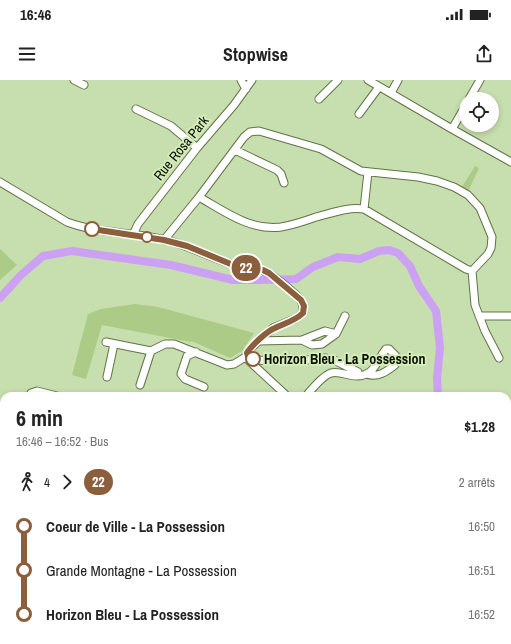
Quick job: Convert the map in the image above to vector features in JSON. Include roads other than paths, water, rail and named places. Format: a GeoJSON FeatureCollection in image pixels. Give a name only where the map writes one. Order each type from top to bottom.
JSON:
{"type":"FeatureCollection","features":[{"type":"Feature","properties":{"kind":"street"},"geometry":{"type":"LineString","coordinates":[[74,80],[84,85]]}},
{"type":"Feature","properties":{"kind":"street"},"geometry":{"type":"LineString","coordinates":[[241,80],[246,89]]}},
{"type":"Feature","properties":{"kind":"street","name":"Rue Rosa Park"},"geometry":{"type":"LineString","coordinates":[[133,235],[138,224],[196,148],[234,106],[252,80]]}},
{"type":"Feature","properties":{"kind":"street"},"geometry":{"type":"LineString","coordinates":[[319,99],[338,80]]}},
{"type":"Feature","properties":{"kind":"street"},"geometry":{"type":"LineString","coordinates":[[368,80],[452,130],[511,162]]}},
{"type":"Feature","properties":{"kind":"street"},"geometry":{"type":"LineString","coordinates":[[391,93],[398,80]]}},
{"type":"Feature","properties":{"kind":"street"},"geometry":{"type":"LineString","coordinates":[[473,92],[480,80]]}},
{"type":"Feature","properties":{"kind":"street"},"geometry":{"type":"LineString","coordinates":[[359,114],[379,87]]}},
{"type":"Feature","properties":{"kind":"street"},"geometry":{"type":"LineString","coordinates":[[136,108],[170,126],[196,148]]}},
{"type":"Feature","properties":{"kind":"street"},"geometry":{"type":"LineString","coordinates":[[452,130],[459,118]]}},
{"type":"Feature","properties":{"kind":"street"},"geometry":{"type":"LineString","coordinates":[[164,240],[199,197],[244,137],[250,132],[259,131],[321,149],[353,167],[368,172],[437,180],[454,187],[471,198],[480,208],[491,232],[492,241],[488,254],[472,270],[475,305],[485,332],[499,358]]}},
{"type":"Feature","properties":{"kind":"street"},"geometry":{"type":"LineString","coordinates":[[235,150],[277,170],[281,174],[284,183]]}},
{"type":"Feature","properties":{"kind":"street"},"geometry":{"type":"LineString","coordinates":[[364,209],[368,172]]}},
{"type":"Feature","properties":{"kind":"street"},"geometry":{"type":"LineString","coordinates":[[0,182],[67,222],[91,229],[164,240],[187,246],[238,267],[263,270],[269,273],[301,300],[304,306],[303,313],[295,319],[273,328],[248,351],[246,356],[234,364],[227,365],[169,343],[151,351],[106,342]]}},
{"type":"Feature","properties":{"kind":"street"},"geometry":{"type":"LineString","coordinates":[[199,197],[240,220],[256,226],[267,228],[293,224],[348,209],[364,209],[466,269],[472,270]]}},
{"type":"Feature","properties":{"kind":"street"},"geometry":{"type":"LineString","coordinates":[[302,340],[312,345],[322,344],[336,334],[346,316]]}},
{"type":"Feature","properties":{"kind":"street"},"geometry":{"type":"LineString","coordinates":[[480,316],[511,316]]}},
{"type":"Feature","properties":{"kind":"street"},"geometry":{"type":"LineString","coordinates":[[258,341],[302,340],[325,331],[336,334]]}},
{"type":"Feature","properties":{"kind":"street"},"geometry":{"type":"LineString","coordinates":[[107,378],[114,344]]}},
{"type":"Feature","properties":{"kind":"street"},"geometry":{"type":"LineString","coordinates":[[140,385],[151,351]]}},
{"type":"Feature","properties":{"kind":"street"},"geometry":{"type":"LineString","coordinates":[[196,352],[187,356],[181,374],[185,379],[204,387]]}},
{"type":"Feature","properties":{"kind":"street"},"geometry":{"type":"LineString","coordinates":[[246,356],[256,360],[276,361],[289,358],[304,360],[329,358],[353,369],[362,375],[356,377],[333,373],[326,375],[310,392]]}},
{"type":"Feature","properties":{"kind":"street"},"geometry":{"type":"LineString","coordinates":[[246,356],[283,392]]}},
{"type":"Feature","properties":{"kind":"waterway"},"geometry":{"type":"LineString","coordinates":[[0,298],[21,275],[43,256],[72,251],[171,265],[233,280],[261,280],[296,279],[313,267],[338,257],[360,259],[379,251],[389,250],[398,253],[410,266],[419,286],[436,311],[440,348],[437,378],[438,392]]}},
{"type":"Feature","properties":{"kind":"place","name":"Horizon Bleu - La Possession"},"geometry":{"type":"Point","coordinates":[253,359]}}]}
